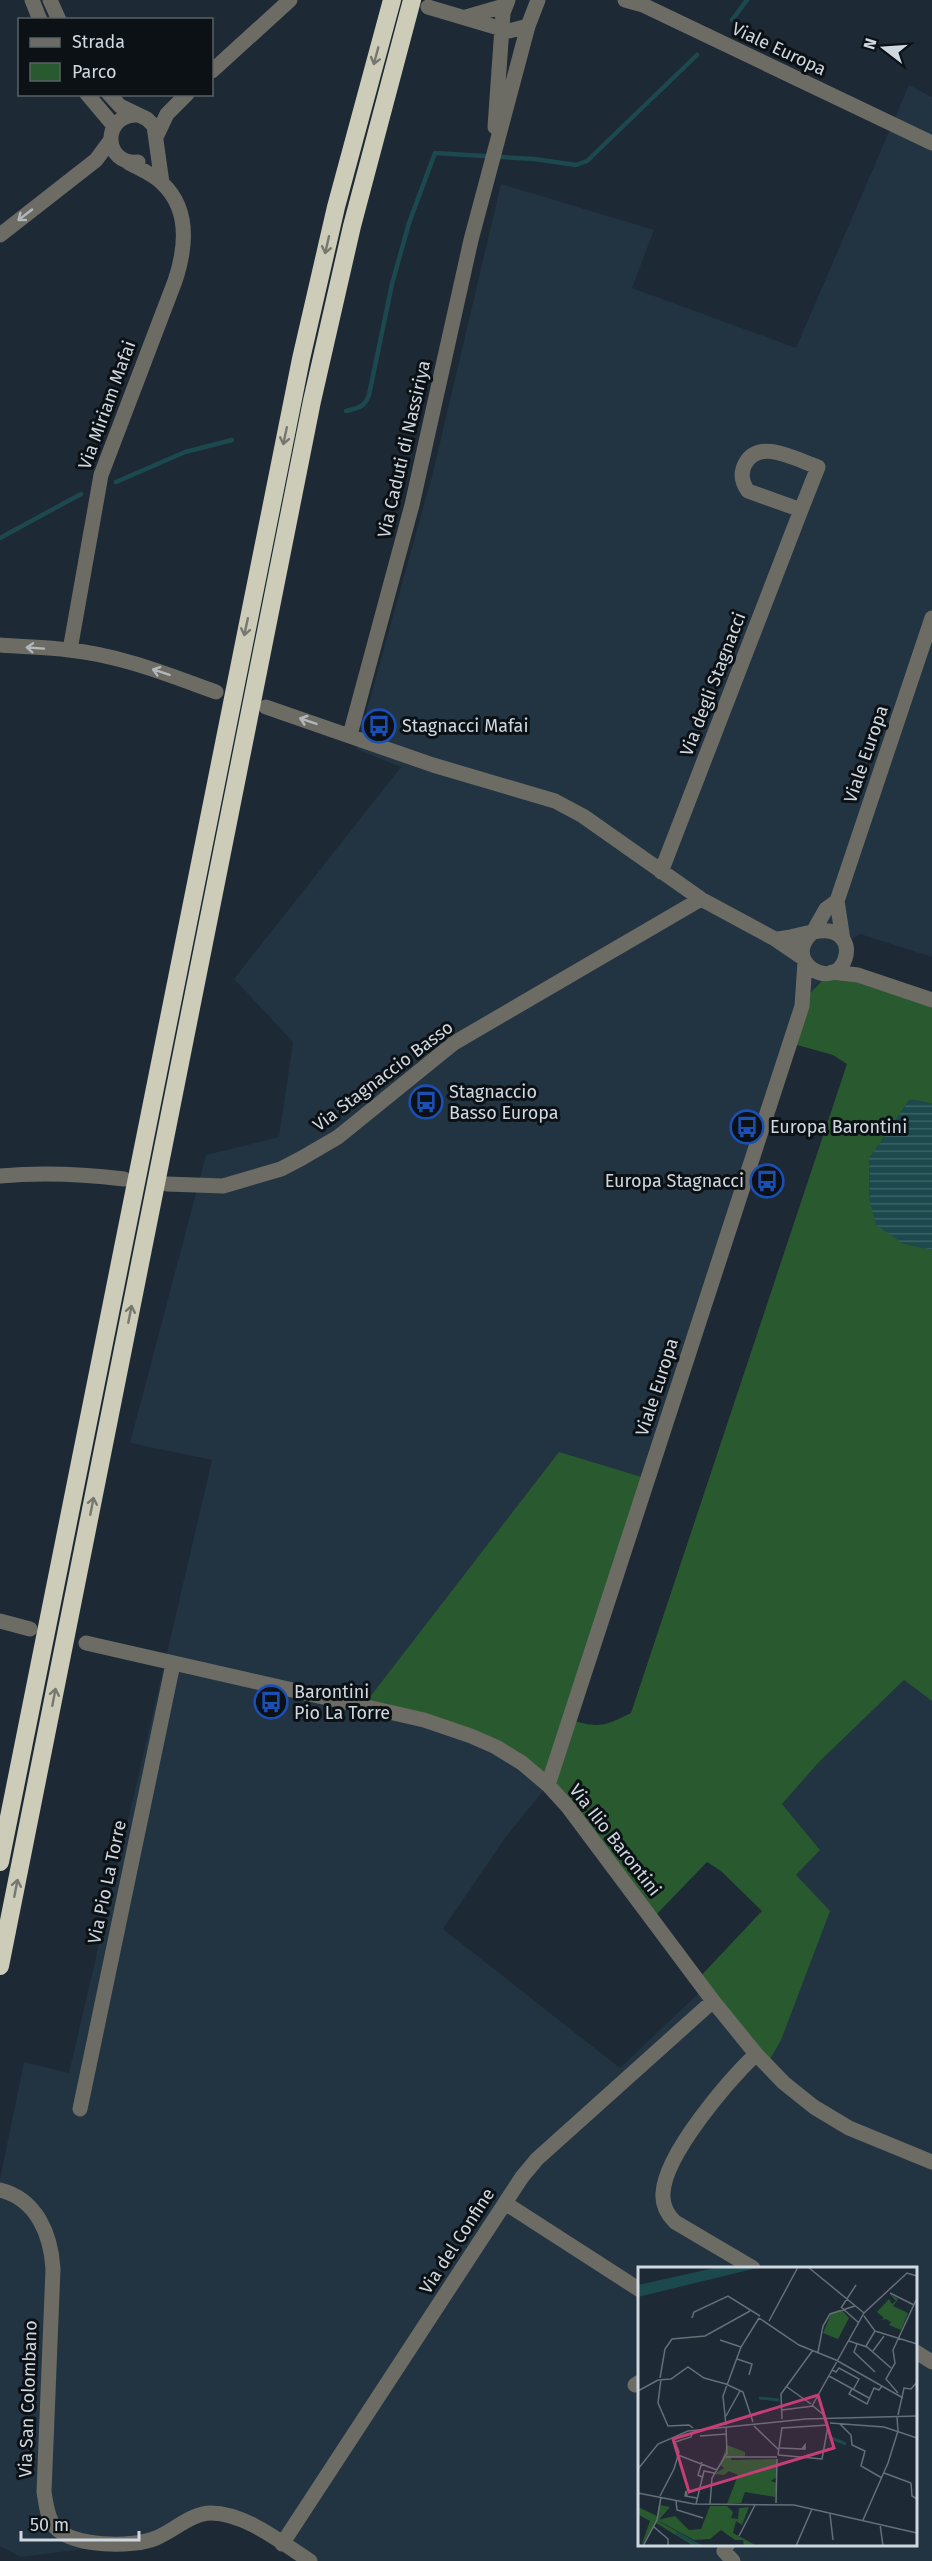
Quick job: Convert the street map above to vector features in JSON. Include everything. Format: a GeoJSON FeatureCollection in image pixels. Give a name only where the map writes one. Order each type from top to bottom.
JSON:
{"type":"FeatureCollection","features":[{"type":"Feature","properties":{"kind":"highway"},"geometry":{"type":"LineString","coordinates":[[0,1862],[301,359],[336,207],[392,0]]}},
{"type":"Feature","properties":{"kind":"highway"},"geometry":{"type":"LineString","coordinates":[[0,1966],[312,401],[352,226],[420,3]]}},
{"type":"Feature","properties":{"kind":"street"},"geometry":{"type":"LineString","coordinates":[[32,0],[39,18]]}},
{"type":"Feature","properties":{"kind":"street"},"geometry":{"type":"LineString","coordinates":[[50,0],[58,18]]}},
{"type":"Feature","properties":{"kind":"street"},"geometry":{"type":"LineString","coordinates":[[213,70],[290,0]]}},
{"type":"Feature","properties":{"kind":"street","name":"Via Caduti di Nassiriya"},"geometry":{"type":"LineString","coordinates":[[350,735],[412,505],[471,240],[528,26],[538,0]]}},
{"type":"Feature","properties":{"kind":"street","name":"Viale Europa"},"geometry":{"type":"LineString","coordinates":[[625,0],[640,2],[932,143]]}},
{"type":"Feature","properties":{"kind":"street"},"geometry":{"type":"LineString","coordinates":[[420,3],[502,29],[516,31],[528,26]]}},
{"type":"Feature","properties":{"kind":"street"},"geometry":{"type":"LineString","coordinates":[[463,18],[506,3]]}},
{"type":"Feature","properties":{"kind":"street","name":"Via Caduti di Nassiriya"},"geometry":{"type":"LineString","coordinates":[[490,171],[506,3]]}},
{"type":"Feature","properties":{"kind":"street"},"geometry":{"type":"LineString","coordinates":[[88,96],[112,134],[114,153],[127,162]]}},
{"type":"Feature","properties":{"kind":"street"},"geometry":{"type":"LineString","coordinates":[[111,96],[120,106],[151,123],[157,140]]}},
{"type":"Feature","properties":{"kind":"street"},"geometry":{"type":"LineString","coordinates":[[96,160],[127,162],[146,160],[167,114],[185,96]]}},
{"type":"Feature","properties":{"kind":"street"},"geometry":{"type":"LineString","coordinates":[[0,235],[96,160],[123,118],[167,114]]}},
{"type":"Feature","properties":{"kind":"street","name":"Via Miriam Mafai"},"geometry":{"type":"LineString","coordinates":[[70,650],[101,475],[182,255],[184,230],[181,216],[162,183],[157,162],[157,140]]}},
{"type":"Feature","properties":{"kind":"street","name":"Via Miriam Mafai"},"geometry":{"type":"LineString","coordinates":[[127,162],[162,183]]}},
{"type":"Feature","properties":{"kind":"street","name":"Via degli Stagnacci"},"geometry":{"type":"LineString","coordinates":[[661,872],[818,467],[767,450],[757,451],[749,457],[743,467],[742,479],[748,491],[801,510]]}},
{"type":"Feature","properties":{"kind":"street","name":"Viale Europa"},"geometry":{"type":"LineString","coordinates":[[845,945],[837,901],[932,618]]}},
{"type":"Feature","properties":{"kind":"street"},"geometry":{"type":"LineString","coordinates":[[0,645],[70,650],[145,667],[216,692]]}},
{"type":"Feature","properties":{"kind":"street"},"geometry":{"type":"LineString","coordinates":[[266,707],[433,765],[555,801],[583,816],[701,899],[775,939],[804,960],[814,971],[864,976],[932,1000]]}},
{"type":"Feature","properties":{"kind":"street","name":"Via Stagnaccio Basso"},"geometry":{"type":"LineString","coordinates":[[167,1184],[223,1186],[281,1169],[302,1158],[338,1137],[454,1043],[701,899]]}},
{"type":"Feature","properties":{"kind":"street","name":"Viale Europa"},"geometry":{"type":"LineString","coordinates":[[812,933],[826,909],[837,901]]}},
{"type":"Feature","properties":{"kind":"street"},"geometry":{"type":"LineString","coordinates":[[775,939],[792,939],[828,930],[845,945],[864,976]]}},
{"type":"Feature","properties":{"kind":"street"},"geometry":{"type":"LineString","coordinates":[[804,960],[803,946],[812,933]]}},
{"type":"Feature","properties":{"kind":"street"},"geometry":{"type":"LineString","coordinates":[[830,973],[843,963],[845,945]]}},
{"type":"Feature","properties":{"kind":"street","name":"Viale Europa"},"geometry":{"type":"LineString","coordinates":[[548,1785],[803,1001],[804,960]]}},
{"type":"Feature","properties":{"kind":"street","name":"Viale Europa"},"geometry":{"type":"LineString","coordinates":[[803,1001],[830,973]]}},
{"type":"Feature","properties":{"kind":"street"},"geometry":{"type":"LineString","coordinates":[[0,1176],[63,1174],[124,1179]]}},
{"type":"Feature","properties":{"kind":"street"},"geometry":{"type":"LineString","coordinates":[[0,1621],[30,1629]]}},
{"type":"Feature","properties":{"kind":"street","name":"Via Ilio Barontini"},"geometry":{"type":"LineString","coordinates":[[86,1643],[439,1724],[496,1748],[522,1763],[548,1785],[568,1807],[713,2001],[756,2054],[784,2083],[836,2120],[870,2137],[932,2162]]}},
{"type":"Feature","properties":{"kind":"street","name":"Via Pio La Torre"},"geometry":{"type":"LineString","coordinates":[[80,2109],[173,1664]]}},
{"type":"Feature","properties":{"kind":"street","name":"Via del Confine"},"geometry":{"type":"LineString","coordinates":[[282,2544],[505,2203],[537,2159],[713,2001]]}},
{"type":"Feature","properties":{"kind":"street"},"geometry":{"type":"LineString","coordinates":[[751,2267],[675,2222],[668,2214],[663,2194],[667,2175],[694,2130],[728,2081],[756,2054]]}},
{"type":"Feature","properties":{"kind":"street","name":"Via San Colombano"},"geometry":{"type":"LineString","coordinates":[[0,2190],[21,2200],[34,2212],[45,2227],[51,2244],[53,2269],[44,2492],[48,2512],[55,2527],[69,2537],[82,2541],[123,2544],[154,2539],[202,2515],[214,2513],[243,2522],[310,2561]]}},
{"type":"Feature","properties":{"kind":"street"},"geometry":{"type":"LineString","coordinates":[[505,2203],[638,2289]]}},
{"type":"Feature","properties":{"kind":"street"},"geometry":{"type":"LineString","coordinates":[[917,2353],[932,2362]]}},
{"type":"Feature","properties":{"kind":"street"},"geometry":{"type":"LineString","coordinates":[[727,2546],[724,2551],[733,2561]]}},
{"type":"Feature","properties":{"kind":"shaded area"},"geometry":{"type":"Polygon","coordinates":[[[909,85],[932,97],[932,957],[860,934],[845,943],[829,973],[815,986],[648,1479],[471,1736],[548,1785],[505,1838],[443,1929],[620,2068],[704,1988],[796,1875],[820,1850],[782,1804],[819,1762],[904,1680],[932,1701],[932,2561],[310,2561],[225,2515],[123,2544],[21,2557],[0,2546],[0,2179],[24,2062],[69,2073],[212,1460],[130,1443],[206,1155],[279,1137],[293,1042],[234,979],[401,767],[356,749],[433,472],[501,184],[654,230],[632,288],[796,348],[909,85]]]}},
{"type":"Feature","properties":{"kind":"shaded area"},"geometry":{"type":"Polygon","coordinates":[[[910,1099],[932,1104],[932,1250],[902,1243],[876,1225],[870,1203],[869,1159],[910,1099]]]}},
{"type":"Feature","properties":{"kind":"green space"},"geometry":{"type":"Polygon","coordinates":[[[829,973],[932,1000],[932,1104],[910,1099],[869,1159],[870,1203],[902,1243],[932,1250],[932,1701],[904,1680],[819,1762],[782,1804],[820,1850],[796,1875],[830,1911],[781,2040],[766,2066],[697,1980],[762,1911],[721,1871],[707,1862],[652,1919],[568,1807],[496,1747],[363,1706],[559,1452],[648,1479],[569,1719],[601,1725],[631,1713],[847,1064],[833,1055],[790,1043],[803,1001],[829,973]]]}},
{"type":"Feature","properties":{"kind":"waterway"},"geometry":{"type":"LineString","coordinates":[[732,20],[747,0]]}},
{"type":"Feature","properties":{"kind":"waterway"},"geometry":{"type":"LineString","coordinates":[[346,411],[360,406],[369,395],[392,284],[409,223],[435,153],[534,159],[576,165],[587,161],[697,55]]}},
{"type":"Feature","properties":{"kind":"waterway"},"geometry":{"type":"LineString","coordinates":[[116,482],[185,452],[232,440]]}},
{"type":"Feature","properties":{"kind":"waterway"},"geometry":{"type":"LineString","coordinates":[[0,538],[81,494]]}},
{"type":"Feature","properties":{"kind":"place","name":"Stagnacci Mafai"},"geometry":{"type":"Point","coordinates":[379,726]}},
{"type":"Feature","properties":{"kind":"place","name":"Stagnaccio Basso Europa"},"geometry":{"type":"Point","coordinates":[426,1102]}},
{"type":"Feature","properties":{"kind":"place","name":"Europa Barontini"},"geometry":{"type":"Point","coordinates":[747,1127]}},
{"type":"Feature","properties":{"kind":"place","name":"Europa Stagnacci"},"geometry":{"type":"Point","coordinates":[767,1181]}},
{"type":"Feature","properties":{"kind":"place","name":"Barontini Pio La Torre"},"geometry":{"type":"Point","coordinates":[271,1702]}}]}
